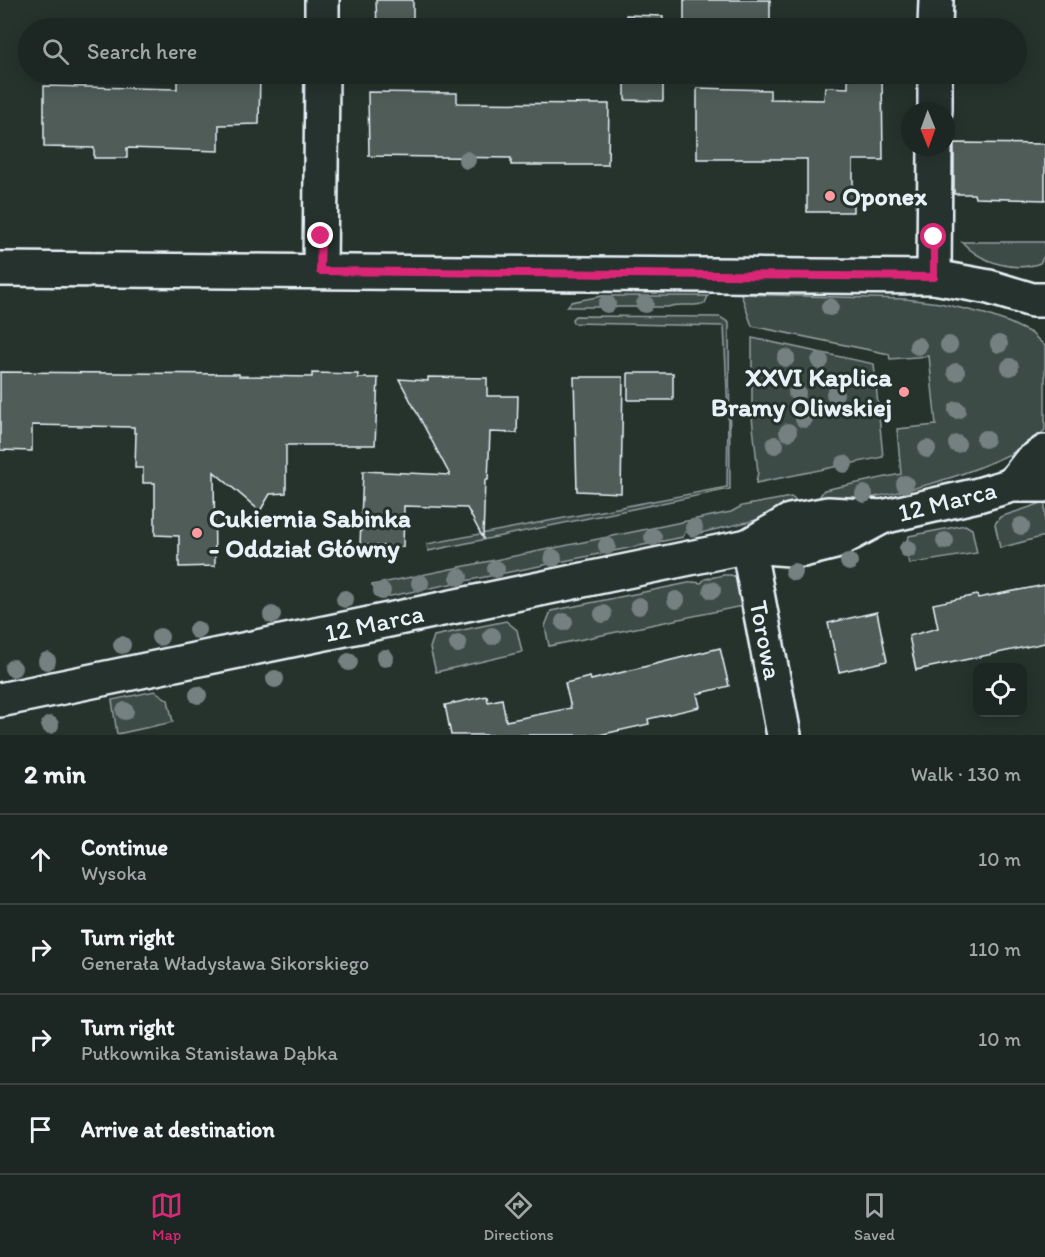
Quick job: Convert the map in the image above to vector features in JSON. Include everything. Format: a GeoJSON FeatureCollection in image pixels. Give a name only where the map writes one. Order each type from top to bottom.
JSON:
{"type":"FeatureCollection","features":[{"type":"Feature","properties":{"kind":"street"},"geometry":{"type":"LineString","coordinates":[[322,0],[322,18]]}},
{"type":"Feature","properties":{"kind":"street"},"geometry":{"type":"LineString","coordinates":[[935,18],[936,0]]}},
{"type":"Feature","properties":{"kind":"street"},"geometry":{"type":"LineString","coordinates":[[320,271],[322,84]]}},
{"type":"Feature","properties":{"kind":"street"},"geometry":{"type":"LineString","coordinates":[[935,84],[935,102]]}},
{"type":"Feature","properties":{"kind":"street"},"geometry":{"type":"LineString","coordinates":[[934,277],[935,156]]}},
{"type":"Feature","properties":{"kind":"street"},"geometry":{"type":"LineString","coordinates":[[0,269],[934,277],[988,287],[1041,306]]}},
{"type":"Feature","properties":{"kind":"street","name":"12 Marca"},"geometry":{"type":"LineString","coordinates":[[1012,485],[1029,464],[1045,452]]}},
{"type":"Feature","properties":{"kind":"street","name":"12 Marca"},"geometry":{"type":"LineString","coordinates":[[0,700],[748,546],[803,550],[835,542],[882,517],[1012,485],[1045,485]]}},
{"type":"Feature","properties":{"kind":"street","name":"Torowa"},"geometry":{"type":"LineString","coordinates":[[748,546],[784,735]]}},
{"type":"Feature","properties":{"kind":"shaded area"},"geometry":{"type":"Polygon","coordinates":[[[962,242],[1045,242],[1045,255],[1040,263],[1030,266],[1009,266],[978,255],[962,242]]]}},
{"type":"Feature","properties":{"kind":"shaded area"},"geometry":{"type":"Polygon","coordinates":[[[741,294],[905,299],[940,303],[1010,323],[1031,333],[1045,346],[1045,430],[1018,450],[955,476],[890,494],[822,506],[820,496],[824,490],[901,474],[897,429],[936,425],[929,356],[890,359],[889,354],[752,326],[741,294]]]}},
{"type":"Feature","properties":{"kind":"shaded area"},"geometry":{"type":"Polygon","coordinates":[[[602,296],[708,296],[705,303],[696,305],[567,307],[571,302],[602,296]]]}},
{"type":"Feature","properties":{"kind":"shaded area"},"geometry":{"type":"Polygon","coordinates":[[[575,316],[720,317],[729,323],[730,489],[428,551],[427,544],[727,487],[728,413],[724,326],[573,323],[572,319],[575,316]]]}},
{"type":"Feature","properties":{"kind":"shaded area"},"geometry":{"type":"Polygon","coordinates":[[[752,338],[874,364],[883,457],[756,483],[758,472],[752,417],[752,338]]]}},
{"type":"Feature","properties":{"kind":"shaded area"},"geometry":{"type":"Polygon","coordinates":[[[791,497],[798,502],[799,510],[692,535],[688,531],[683,537],[381,598],[372,585],[731,512],[742,506],[791,497]]]}},
{"type":"Feature","properties":{"kind":"shaded area"},"geometry":{"type":"Polygon","coordinates":[[[1045,502],[1045,536],[1000,548],[995,524],[1000,517],[1045,502]]]}},
{"type":"Feature","properties":{"kind":"shaded area"},"geometry":{"type":"Polygon","coordinates":[[[965,525],[972,529],[977,553],[909,564],[905,544],[909,536],[965,525]]]}},
{"type":"Feature","properties":{"kind":"shaded area"},"geometry":{"type":"Polygon","coordinates":[[[724,575],[739,578],[747,605],[549,646],[545,626],[551,611],[693,582],[701,583],[705,579],[724,575]]]}},
{"type":"Feature","properties":{"kind":"shaded area"},"geometry":{"type":"Polygon","coordinates":[[[506,621],[517,630],[522,652],[436,672],[430,648],[434,636],[506,621]]]}},
{"type":"Feature","properties":{"kind":"shaded area"},"geometry":{"type":"Polygon","coordinates":[[[155,691],[168,700],[173,722],[117,734],[112,700],[155,691]]]}},
{"type":"Feature","properties":{"kind":"building"},"geometry":{"type":"Polygon","coordinates":[[[376,0],[413,0],[413,18],[377,18],[376,0]]]}},
{"type":"Feature","properties":{"kind":"building"},"geometry":{"type":"Polygon","coordinates":[[[684,0],[770,0],[770,18],[684,18],[684,0]]]}},
{"type":"Feature","properties":{"kind":"building"},"geometry":{"type":"Polygon","coordinates":[[[626,15],[663,16],[663,18],[626,18],[626,15]]]}},
{"type":"Feature","properties":{"kind":"building"},"geometry":{"type":"Polygon","coordinates":[[[177,84],[260,84],[259,124],[219,125],[219,151],[127,148],[127,158],[94,158],[94,148],[44,147],[44,86],[177,89],[177,84]]]}},
{"type":"Feature","properties":{"kind":"building"},"geometry":{"type":"Polygon","coordinates":[[[625,84],[663,84],[663,101],[625,100],[625,84]]]}},
{"type":"Feature","properties":{"kind":"building"},"geometry":{"type":"Polygon","coordinates":[[[848,84],[882,84],[883,160],[853,160],[853,212],[807,212],[807,159],[697,159],[697,88],[770,90],[770,99],[824,100],[825,87],[848,88],[848,84]]]}},
{"type":"Feature","properties":{"kind":"building"},"geometry":{"type":"Polygon","coordinates":[[[368,92],[457,93],[457,103],[609,104],[608,165],[511,165],[511,158],[369,156],[368,92]]]}},
{"type":"Feature","properties":{"kind":"building"},"geometry":{"type":"Polygon","coordinates":[[[955,143],[1045,144],[1045,200],[975,198],[974,194],[954,194],[955,143]]]}},
{"type":"Feature","properties":{"kind":"building"},"geometry":{"type":"Polygon","coordinates":[[[0,372],[239,374],[239,376],[312,377],[312,373],[358,374],[358,378],[378,378],[375,445],[286,445],[286,493],[270,494],[260,511],[214,472],[215,566],[179,567],[179,536],[155,535],[155,483],[143,483],[143,468],[135,468],[136,433],[134,433],[134,427],[32,425],[32,451],[0,450],[0,372]]]}},
{"type":"Feature","properties":{"kind":"building"},"geometry":{"type":"Polygon","coordinates":[[[628,373],[673,373],[673,400],[628,400],[628,373]]]}},
{"type":"Feature","properties":{"kind":"building"},"geometry":{"type":"Polygon","coordinates":[[[428,377],[487,378],[487,396],[518,396],[517,433],[490,432],[488,480],[485,480],[483,538],[467,508],[404,506],[403,547],[360,545],[363,471],[450,475],[399,379],[428,381],[428,377]]]}},
{"type":"Feature","properties":{"kind":"building"},"geometry":{"type":"Polygon","coordinates":[[[574,377],[623,377],[621,493],[577,491],[574,377]]]}},
{"type":"Feature","properties":{"kind":"building"},"geometry":{"type":"Polygon","coordinates":[[[1045,585],[1045,643],[916,670],[909,636],[938,628],[933,604],[1045,585]]]}},
{"type":"Feature","properties":{"kind":"building"},"geometry":{"type":"Polygon","coordinates":[[[877,612],[887,661],[839,672],[828,623],[877,612]]]}},
{"type":"Feature","properties":{"kind":"building"},"geometry":{"type":"Polygon","coordinates":[[[720,648],[729,686],[697,694],[700,707],[648,719],[649,724],[599,735],[451,735],[445,705],[487,696],[488,702],[502,699],[506,721],[571,708],[565,683],[590,677],[591,680],[720,648]]]}},
{"type":"Feature","properties":{"kind":"place","name":"Oponex"},"geometry":{"type":"Point","coordinates":[830,196]}},
{"type":"Feature","properties":{"kind":"place","name":"XXVI Kaplica Bramy Oliwskiej"},"geometry":{"type":"Point","coordinates":[904,392]}},
{"type":"Feature","properties":{"kind":"place","name":"Cukiernia Sabinka - Oddział Główny"},"geometry":{"type":"Point","coordinates":[197,533]}},
{"type":"Feature","properties":{"kind":"route"},"geometry":{"type":"LineString","coordinates":[[321,236],[320,271],[934,277],[934,237]]}}]}
